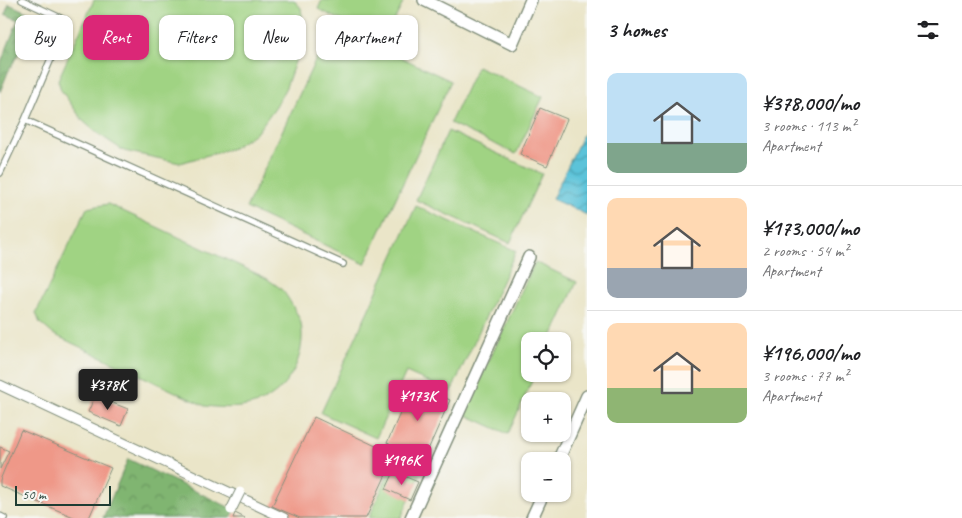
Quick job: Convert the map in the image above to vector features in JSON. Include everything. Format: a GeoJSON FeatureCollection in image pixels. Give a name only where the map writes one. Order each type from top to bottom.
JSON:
{"type":"FeatureCollection","features":[{"type":"Feature","properties":{"kind":"street"},"geometry":{"type":"LineString","coordinates":[[424,0],[512,44],[531,0]]}},
{"type":"Feature","properties":{"kind":"street"},"geometry":{"type":"LineString","coordinates":[[411,518],[529,256]]}},
{"type":"Feature","properties":{"kind":"street"},"geometry":{"type":"LineString","coordinates":[[0,385],[284,518]]}},
{"type":"Feature","properties":{"kind":"street"},"geometry":{"type":"LineString","coordinates":[[562,452],[587,396]]}},
{"type":"Feature","properties":{"kind":"street"},"geometry":{"type":"LineString","coordinates":[[231,510],[240,492]]}},
{"type":"Feature","properties":{"kind":"street"},"geometry":{"type":"LineString","coordinates":[[532,518],[539,502]]}},
{"type":"Feature","properties":{"kind":"lane"},"geometry":{"type":"LineString","coordinates":[[0,173],[67,21],[22,0]]}},
{"type":"Feature","properties":{"kind":"lane"},"geometry":{"type":"LineString","coordinates":[[25,120],[343,264]]}},
{"type":"Feature","properties":{"kind":"lane"},"geometry":{"type":"LineString","coordinates":[[0,516],[4,518]]}},
{"type":"Feature","properties":{"kind":"green space"},"geometry":{"type":"Polygon","coordinates":[[[94,0],[294,0],[301,8],[302,15],[244,15],[244,60],[296,60],[286,87],[276,106],[257,132],[233,148],[180,163],[124,151],[83,121],[61,90],[58,80],[67,60],[73,60],[73,47],[83,24],[83,60],[149,60],[149,15],[87,15],[94,0]]]}},
{"type":"Feature","properties":{"kind":"green space"},"geometry":{"type":"Polygon","coordinates":[[[322,0],[397,0],[403,3],[397,15],[330,15],[318,9],[322,0]]]}},
{"type":"Feature","properties":{"kind":"green space"},"geometry":{"type":"Polygon","coordinates":[[[9,4],[29,13],[30,15],[15,15],[15,19],[5,14],[9,4]]]}},
{"type":"Feature","properties":{"kind":"green space"},"geometry":{"type":"Polygon","coordinates":[[[15,28],[15,60],[0,92],[0,65],[15,28]]]}},
{"type":"Feature","properties":{"kind":"green space"},"geometry":{"type":"Polygon","coordinates":[[[316,59],[406,60],[451,81],[365,264],[246,208],[316,59]]]}},
{"type":"Feature","properties":{"kind":"green space"},"geometry":{"type":"Polygon","coordinates":[[[477,66],[543,97],[516,154],[450,123],[477,66]]]}},
{"type":"Feature","properties":{"kind":"green space"},"geometry":{"type":"Polygon","coordinates":[[[448,131],[542,174],[510,243],[416,200],[448,131]]]}},
{"type":"Feature","properties":{"kind":"green space"},"geometry":{"type":"Polygon","coordinates":[[[108,204],[266,278],[282,290],[300,320],[302,336],[298,360],[293,372],[277,392],[267,399],[249,406],[230,408],[205,406],[53,334],[40,323],[36,313],[87,208],[108,204]]]}},
{"type":"Feature","properties":{"kind":"green space"},"geometry":{"type":"Polygon","coordinates":[[[416,206],[516,251],[451,392],[406,372],[376,438],[321,413],[416,206]]]}},
{"type":"Feature","properties":{"kind":"green space"},"geometry":{"type":"Polygon","coordinates":[[[535,262],[577,282],[554,332],[521,332],[521,382],[531,382],[527,392],[521,392],[521,405],[508,434],[464,414],[535,262]]]}},
{"type":"Feature","properties":{"kind":"green space"},"geometry":{"type":"Polygon","coordinates":[[[128,459],[235,510],[231,518],[103,518],[128,459]]]}},
{"type":"Feature","properties":{"kind":"green space"},"geometry":{"type":"Polygon","coordinates":[[[393,463],[420,475],[401,518],[369,518],[393,463]]]}},
{"type":"Feature","properties":{"kind":"water"},"geometry":{"type":"Polygon","coordinates":[[[583,134],[587,136],[587,215],[552,199],[583,134]]]}},
{"type":"Feature","properties":{"kind":"building"},"geometry":{"type":"Polygon","coordinates":[[[540,108],[567,119],[547,166],[520,154],[540,108]]]}},
{"type":"Feature","properties":{"kind":"building"},"geometry":{"type":"Polygon","coordinates":[[[413,384],[450,400],[424,459],[387,443],[413,384]]]}},
{"type":"Feature","properties":{"kind":"building"},"geometry":{"type":"Polygon","coordinates":[[[95,396],[128,409],[121,426],[88,412],[95,396]]]}},
{"type":"Feature","properties":{"kind":"building"},"geometry":{"type":"Polygon","coordinates":[[[314,417],[395,455],[366,518],[300,518],[272,506],[314,417]]]}},
{"type":"Feature","properties":{"kind":"building"},"geometry":{"type":"Polygon","coordinates":[[[21,430],[111,468],[89,518],[76,518],[0,486],[0,480],[21,430]]]}},
{"type":"Feature","properties":{"kind":"building"},"geometry":{"type":"Polygon","coordinates":[[[0,447],[9,451],[0,469],[0,447]]]}},
{"type":"Feature","properties":{"kind":"building"},"geometry":{"type":"Polygon","coordinates":[[[394,472],[418,482],[410,500],[386,489],[394,472]]]}},
{"type":"Feature","properties":{"kind":"building"},"geometry":{"type":"Polygon","coordinates":[[[235,513],[245,518],[233,518],[235,513]]]}}]}
